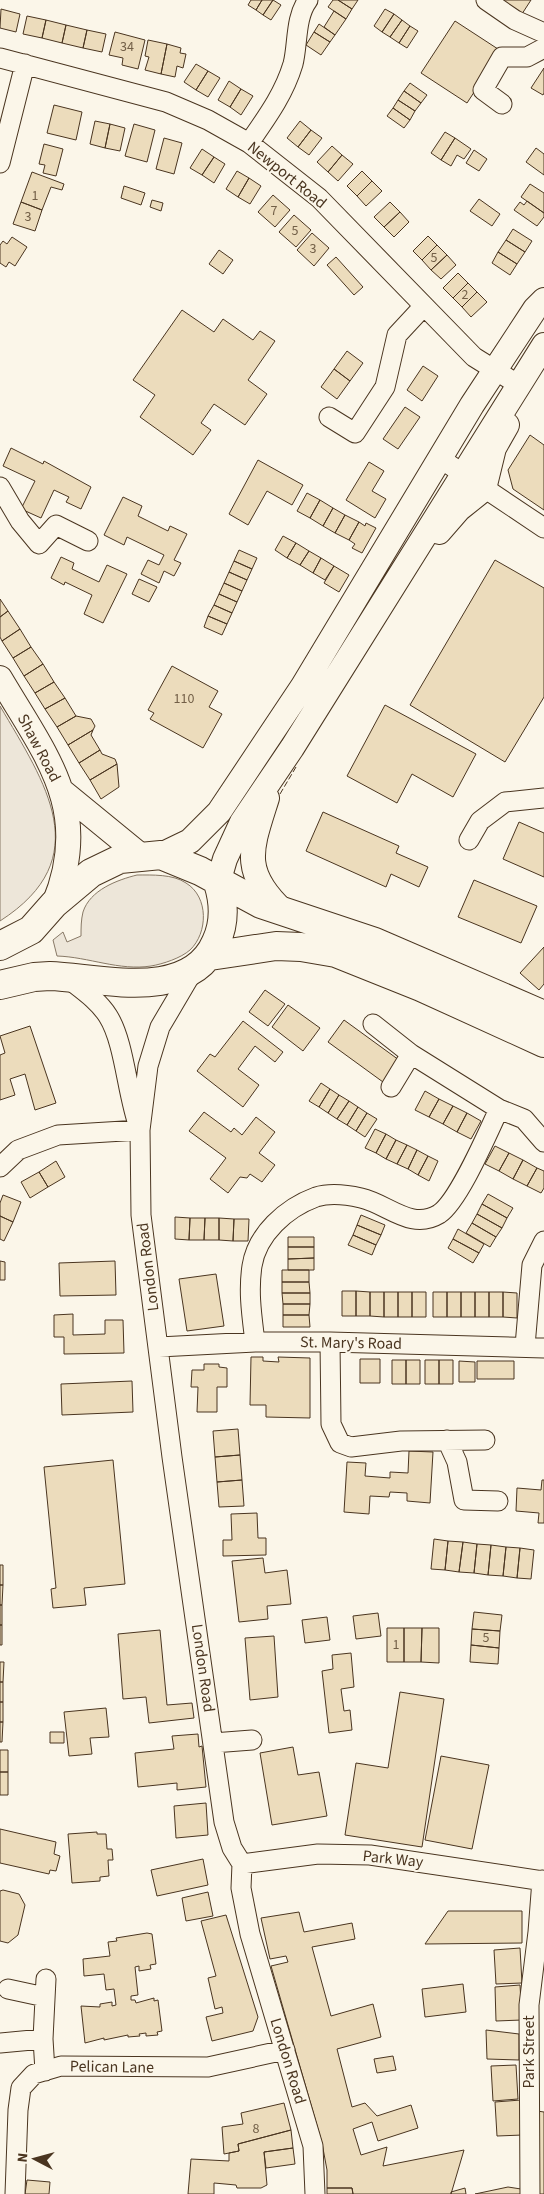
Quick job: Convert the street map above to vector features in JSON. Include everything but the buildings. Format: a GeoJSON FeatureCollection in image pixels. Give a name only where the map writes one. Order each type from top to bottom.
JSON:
{"type":"FeatureCollection","features":[{"type":"Feature","properties":{"kind":"highway"},"geometry":{"type":"LineString","coordinates":[[0,946],[31,930],[54,904],[91,872],[120,859],[151,855],[187,865],[218,883],[287,914],[375,942],[544,1015]]}},
{"type":"Feature","properties":{"kind":"highway"},"geometry":{"type":"LineString","coordinates":[[202,964],[222,924],[222,895],[218,883]]}},
{"type":"Feature","properties":{"kind":"highway"},"geometry":{"type":"LineString","coordinates":[[0,985],[34,976],[65,976],[143,982],[173,978],[202,964],[276,946],[301,947],[336,953],[412,984],[544,1043]]}},
{"type":"Feature","properties":{"kind":"main road"},"geometry":{"type":"LineString","coordinates":[[151,855],[190,841],[219,812],[303,686],[472,405],[535,309],[544,300]]}},
{"type":"Feature","properties":{"kind":"main road"},"geometry":{"type":"LineString","coordinates":[[218,883],[225,859],[242,822],[275,775],[544,344]]}},
{"type":"Feature","properties":{"kind":"main road"},"geometry":{"type":"LineString","coordinates":[[398,580],[459,509],[484,489],[494,448],[509,423],[519,385]]}},
{"type":"Feature","properties":{"kind":"main road","name":"Shaw Road"},"geometry":{"type":"LineString","coordinates":[[0,678],[63,792],[70,828],[69,844],[65,876],[54,904]]}},
{"type":"Feature","properties":{"kind":"main road"},"geometry":{"type":"LineString","coordinates":[[275,775],[258,827],[252,859],[262,888],[287,914]]}},
{"type":"Feature","properties":{"kind":"main road","name":"Shaw Road"},"geometry":{"type":"LineString","coordinates":[[63,792],[151,855]]}},
{"type":"Feature","properties":{"kind":"street"},"geometry":{"type":"LineString","coordinates":[[486,0],[515,20],[543,34],[527,56],[502,58],[483,90],[502,104]]}},
{"type":"Feature","properties":{"kind":"street"},"geometry":{"type":"LineString","coordinates":[[250,143],[282,95],[293,63],[304,1]]}},
{"type":"Feature","properties":{"kind":"street","name":"Newport Road"},"geometry":{"type":"LineString","coordinates":[[0,58],[166,102],[208,120],[250,143],[320,198],[423,307],[474,357],[519,385]]}},
{"type":"Feature","properties":{"kind":"street"},"geometry":{"type":"LineString","coordinates":[[0,163],[25,64]]}},
{"type":"Feature","properties":{"kind":"street"},"geometry":{"type":"LineString","coordinates":[[329,417],[355,433],[386,387],[397,335],[423,307]]}},
{"type":"Feature","properties":{"kind":"street"},"geometry":{"type":"LineString","coordinates":[[441,459],[544,528]]}},
{"type":"Feature","properties":{"kind":"street"},"geometry":{"type":"LineString","coordinates":[[0,487],[20,521],[39,544],[56,525],[88,541]]}},
{"type":"Feature","properties":{"kind":"street"},"geometry":{"type":"LineString","coordinates":[[469,840],[480,821],[505,802],[544,798]]}},
{"type":"Feature","properties":{"kind":"street","name":"London Road"},"geometry":{"type":"LineString","coordinates":[[202,964],[167,1013],[151,1051],[140,1130],[141,1215],[172,1457],[224,1822],[232,1848],[242,1864],[241,1888],[250,1934],[313,2146],[315,2194]]}},
{"type":"Feature","properties":{"kind":"street","name":"London Road"},"geometry":{"type":"LineString","coordinates":[[65,976],[98,1003],[111,1022],[120,1052],[131,1105],[140,1130]]}},
{"type":"Feature","properties":{"kind":"street"},"geometry":{"type":"LineString","coordinates":[[373,1024],[411,1054],[499,1109],[524,1119],[544,1142]]}},
{"type":"Feature","properties":{"kind":"street"},"geometry":{"type":"LineString","coordinates":[[391,1087],[411,1054]]}},
{"type":"Feature","properties":{"kind":"street"},"geometry":{"type":"LineString","coordinates":[[255,1342],[249,1296],[252,1264],[263,1236],[288,1210],[317,1197],[341,1195],[364,1199],[409,1219],[420,1220],[439,1214],[448,1207],[466,1176],[499,1109]]}},
{"type":"Feature","properties":{"kind":"street"},"geometry":{"type":"LineString","coordinates":[[0,1167],[18,1150],[58,1135],[140,1130]]}},
{"type":"Feature","properties":{"kind":"street"},"geometry":{"type":"LineString","coordinates":[[535,1347],[532,1264],[544,1241]]}},
{"type":"Feature","properties":{"kind":"street","name":"St. Mary's Road"},"geometry":{"type":"LineString","coordinates":[[159,1347],[255,1342],[535,1347]]}},
{"type":"Feature","properties":{"kind":"street"},"geometry":{"type":"LineString","coordinates":[[330,1342],[331,1424],[340,1443],[351,1447],[447,1440],[485,1440]]}},
{"type":"Feature","properties":{"kind":"street"},"geometry":{"type":"LineString","coordinates":[[447,1440],[457,1462],[464,1500],[498,1501]]}},
{"type":"Feature","properties":{"kind":"street"},"geometry":{"type":"LineString","coordinates":[[213,1743],[252,1740]]}},
{"type":"Feature","properties":{"kind":"street","name":"Park Way"},"geometry":{"type":"LineString","coordinates":[[242,1864],[318,1854],[370,1855],[543,1880]]}},
{"type":"Feature","properties":{"kind":"street","name":"Park Street"},"geometry":{"type":"LineString","coordinates":[[530,2194],[529,2005],[543,1880]]}},
{"type":"Feature","properties":{"kind":"street"},"geometry":{"type":"LineString","coordinates":[[8,1989],[46,1988],[43,2039],[45,2071]]}},
{"type":"Feature","properties":{"kind":"street"},"geometry":{"type":"LineString","coordinates":[[0,2043],[43,2039]]}},
{"type":"Feature","properties":{"kind":"street","name":"Pelican Lane"},"geometry":{"type":"LineString","coordinates":[[15,2194],[21,2088],[34,2074],[61,2066],[208,2067],[284,2050]]}},
{"type":"Feature","properties":{"kind":"shaded area"},"geometry":{"type":"Polygon","coordinates":[[[0,706],[33,763],[46,791],[54,819],[55,846],[48,872],[30,897],[0,921],[0,706]]]}},
{"type":"Feature","properties":{"kind":"shaded area"},"geometry":{"type":"Polygon","coordinates":[[[137,875],[175,878],[194,889],[202,906],[203,925],[196,943],[190,950],[182,956],[166,962],[139,967],[127,967],[57,956],[53,940],[63,932],[67,942],[81,936],[83,912],[92,898],[105,887],[137,875]]]}},
{"type":"Feature","properties":{"kind":"fence"},"geometry":{"type":"LineString","coordinates":[[280,794],[296,767]]}}]}
